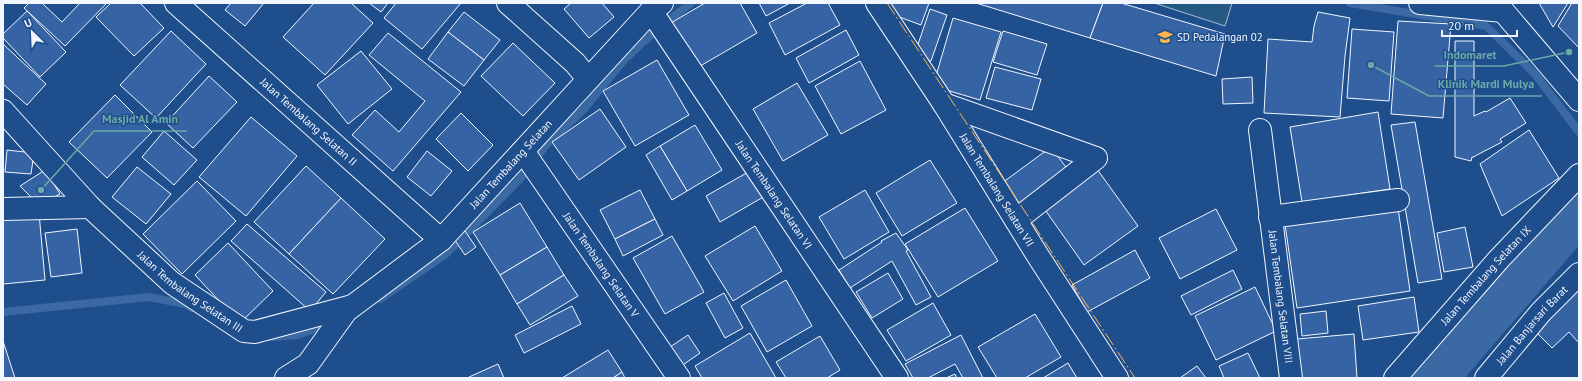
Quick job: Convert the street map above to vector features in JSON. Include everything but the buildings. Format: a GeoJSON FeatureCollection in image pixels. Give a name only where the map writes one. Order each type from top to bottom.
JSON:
{"type":"FeatureCollection","features":[{"type":"Feature","properties":{"kind":"street","name":"Jalan Tembalang Selatan II"},"geometry":{"type":"LineString","coordinates":[[176,3],[441,240]]}},
{"type":"Feature","properties":{"kind":"street"},"geometry":{"type":"LineString","coordinates":[[508,3],[575,64],[588,79]]}},
{"type":"Feature","properties":{"kind":"street","name":"Jalan Tembalang Selatan VII"},"geometry":{"type":"LineString","coordinates":[[877,3],[944,104],[1117,378]]}},
{"type":"Feature","properties":{"kind":"street"},"geometry":{"type":"LineString","coordinates":[[1420,3],[1502,7],[1577,93]]}},
{"type":"Feature","properties":{"kind":"street","name":"Jalan Tembalang Selatan"},"geometry":{"type":"LineString","coordinates":[[349,308],[441,240],[656,7]]}},
{"type":"Feature","properties":{"kind":"street","name":"Jalan Tembalang Selatan VI"},"geometry":{"type":"LineString","coordinates":[[656,7],[897,378]]}},
{"type":"Feature","properties":{"kind":"street"},"geometry":{"type":"LineString","coordinates":[[944,104],[1096,158],[1016,220]]}},
{"type":"Feature","properties":{"kind":"street","name":"Jalan Tembalang Selatan III"},"geometry":{"type":"LineString","coordinates":[[3,110],[90,207],[172,283],[244,331],[255,332],[349,308]]}},
{"type":"Feature","properties":{"kind":"street","name":"Jalan Tembalang Selatan VIII"},"geometry":{"type":"LineString","coordinates":[[1260,130],[1291,378]]}},
{"type":"Feature","properties":{"kind":"street","name":"Jalan Tembalang Selatan V"},"geometry":{"type":"LineString","coordinates":[[523,150],[679,378]]}},
{"type":"Feature","properties":{"kind":"street","name":"Jalan Tembalang Selatan IX"},"geometry":{"type":"LineString","coordinates":[[1395,378],[1499,259],[1579,175]]}},
{"type":"Feature","properties":{"kind":"street","name":"Jalan Tembalang Selatan VIII"},"geometry":{"type":"LineString","coordinates":[[1270,216],[1398,200]]}},
{"type":"Feature","properties":{"kind":"street"},"geometry":{"type":"LineString","coordinates":[[3,209],[90,207]]}},
{"type":"Feature","properties":{"kind":"street","name":"Jalan Banjarsari Barat"},"geometry":{"type":"LineString","coordinates":[[1486,378],[1541,312],[1579,274]]}},
{"type":"Feature","properties":{"kind":"street"},"geometry":{"type":"LineString","coordinates":[[286,378],[308,364],[331,329],[349,308]]}},
{"type":"Feature","properties":{"kind":"shaded area"},"geometry":{"type":"Polygon","coordinates":[[[1154,3],[1232,3],[1225,26],[1154,3]]]}},
{"type":"Feature","properties":{"kind":"waterway"},"geometry":{"type":"LineString","coordinates":[[380,299],[446,254],[520,179],[546,145],[584,109],[624,60],[655,31],[691,3]]}},
{"type":"Feature","properties":{"kind":"waterway"},"geometry":{"type":"LineString","coordinates":[[1350,3],[1486,26],[1535,74],[1579,132]]}},
{"type":"Feature","properties":{"kind":"waterway"},"geometry":{"type":"LineString","coordinates":[[1435,378],[1579,211]]}},
{"type":"Feature","properties":{"kind":"waterway"},"geometry":{"type":"LineString","coordinates":[[3,312],[149,297],[185,304],[192,308]]}},
{"type":"Feature","properties":{"kind":"waterway"},"geometry":{"type":"LineString","coordinates":[[272,337],[298,335],[332,322]]}},
{"type":"Feature","properties":{"kind":"power"},"geometry":{"type":"LineString","coordinates":[[887,3],[1135,378]]}},
{"type":"Feature","properties":{"kind":"place","name":"SD Pedalangan 02"},"geometry":{"type":"Point","coordinates":[1165,37]}},
{"type":"Feature","properties":{"kind":"place","name":"Indomaret"},"geometry":{"type":"Point","coordinates":[1569,52]}},
{"type":"Feature","properties":{"kind":"place","name":"Klinik Mardi Mulya"},"geometry":{"type":"Point","coordinates":[1371,65]}},
{"type":"Feature","properties":{"kind":"place","name":"Masjid Al Amin"},"geometry":{"type":"Point","coordinates":[41,190]}}]}
